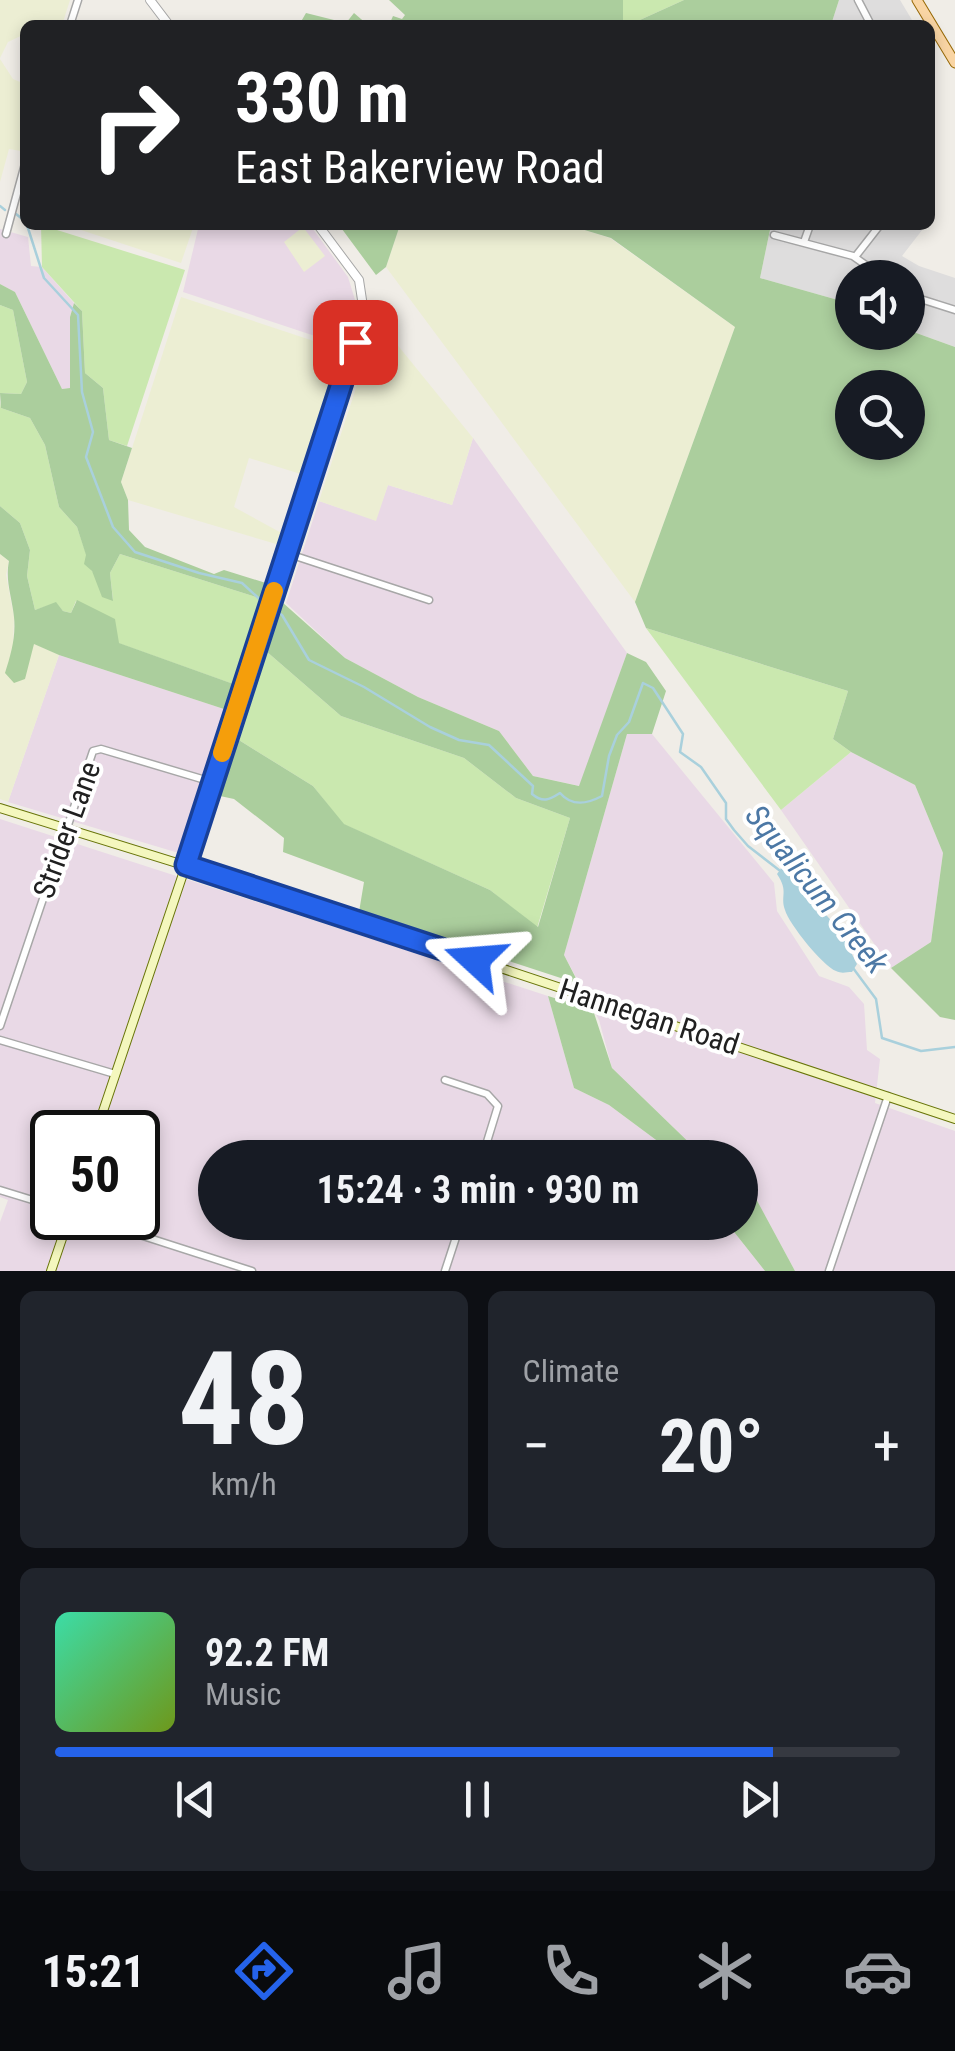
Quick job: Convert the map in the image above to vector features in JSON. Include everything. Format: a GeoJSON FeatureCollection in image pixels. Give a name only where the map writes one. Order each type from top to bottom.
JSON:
{"type":"FeatureCollection","features":[{"type":"Feature","properties":{"kind":"main road"},"geometry":{"type":"LineString","coordinates":[[935,30],[955,63]]}},
{"type":"Feature","properties":{"kind":"main road","name":"Hannegan Road"},"geometry":{"type":"LineString","coordinates":[[0,808],[186,865],[955,1119]]}},
{"type":"Feature","properties":{"kind":"main road"},"geometry":{"type":"LineString","coordinates":[[103,1110],[186,865]]}},
{"type":"Feature","properties":{"kind":"main road"},"geometry":{"type":"LineString","coordinates":[[51,1271],[62,1240]]}},
{"type":"Feature","properties":{"kind":"street"},"geometry":{"type":"LineString","coordinates":[[150,0],[165,20]]}},
{"type":"Feature","properties":{"kind":"street"},"geometry":{"type":"LineString","coordinates":[[6,234],[20,182]]}},
{"type":"Feature","properties":{"kind":"street"},"geometry":{"type":"LineString","coordinates":[[186,865],[364,313],[359,280],[322,230]]}},
{"type":"Feature","properties":{"kind":"street"},"geometry":{"type":"LineString","coordinates":[[804,242],[808,230]]}},
{"type":"Feature","properties":{"kind":"street"},"geometry":{"type":"LineString","coordinates":[[855,257],[876,230]]}},
{"type":"Feature","properties":{"kind":"street"},"geometry":{"type":"LineString","coordinates":[[774,234],[859,260]]}},
{"type":"Feature","properties":{"kind":"street"},"geometry":{"type":"LineString","coordinates":[[925,300],[955,310]]}},
{"type":"Feature","properties":{"kind":"street"},"geometry":{"type":"LineString","coordinates":[[286,553],[429,600]]}},
{"type":"Feature","properties":{"kind":"street","name":"Strider Lane"},"geometry":{"type":"LineString","coordinates":[[0,1026],[87,761],[96,749],[212,782]]}},
{"type":"Feature","properties":{"kind":"street"},"geometry":{"type":"LineString","coordinates":[[0,1040],[115,1074]]}},
{"type":"Feature","properties":{"kind":"street"},"geometry":{"type":"LineString","coordinates":[[445,1080],[494,1099],[498,1106],[488,1140]]}},
{"type":"Feature","properties":{"kind":"street"},"geometry":{"type":"LineString","coordinates":[[828,1271],[888,1096]]}},
{"type":"Feature","properties":{"kind":"street"},"geometry":{"type":"LineString","coordinates":[[0,1190],[30,1199]]}},
{"type":"Feature","properties":{"kind":"street"},"geometry":{"type":"LineString","coordinates":[[155,1240],[252,1271]]}},
{"type":"Feature","properties":{"kind":"street"},"geometry":{"type":"LineString","coordinates":[[445,1271],[455,1240]]}},
{"type":"Feature","properties":{"kind":"shaded area"},"geometry":{"type":"Polygon","coordinates":[[[839,0],[900,0],[912,20],[833,20],[839,0]]]}},
{"type":"Feature","properties":{"kind":"shaded area"},"geometry":{"type":"Polygon","coordinates":[[[0,229],[28,237],[31,266],[42,267],[74,303],[70,317],[70,388],[62,389],[15,292],[0,284],[0,229]]]}},
{"type":"Feature","properties":{"kind":"shaded area"},"geometry":{"type":"Polygon","coordinates":[[[198,230],[314,230],[348,277],[355,300],[342,345],[183,292],[198,230]]]}},
{"type":"Feature","properties":{"kind":"shaded area"},"geometry":{"type":"Polygon","coordinates":[[[770,230],[922,230],[902,256],[909,260],[835,260],[835,299],[760,278],[770,230]]]}},
{"type":"Feature","properties":{"kind":"shaded area"},"geometry":{"type":"Polygon","coordinates":[[[925,268],[955,278],[955,347],[925,336],[925,268]]]}},
{"type":"Feature","properties":{"kind":"shaded area"},"geometry":{"type":"Polygon","coordinates":[[[473,438],[627,653],[580,786],[533,776],[499,731],[418,697],[345,658],[286,603],[319,501],[375,520],[388,485],[452,505],[473,438]]]}},
{"type":"Feature","properties":{"kind":"shaded area"},"geometry":{"type":"Polygon","coordinates":[[[59,655],[230,711],[182,854],[8,802],[59,655]]]}},
{"type":"Feature","properties":{"kind":"shaded area"},"geometry":{"type":"Polygon","coordinates":[[[627,734],[652,734],[774,883],[777,911],[819,976],[849,987],[864,1004],[867,1050],[880,1059],[875,1103],[955,1131],[955,1271],[795,1271],[758,1202],[758,1140],[686,1140],[612,1068],[599,1020],[564,955],[627,734]]]}},
{"type":"Feature","properties":{"kind":"shaded area"},"geometry":{"type":"Polygon","coordinates":[[[851,752],[915,785],[943,853],[931,942],[891,968],[781,810],[851,752]]]}},
{"type":"Feature","properties":{"kind":"shaded area"},"geometry":{"type":"Polygon","coordinates":[[[0,819],[548,996],[574,1088],[609,1105],[656,1140],[198,1140],[198,1240],[740,1240],[765,1271],[0,1271],[0,1222],[8,1200],[0,1197],[0,819]]]}},
{"type":"Feature","properties":{"kind":"green space"},"geometry":{"type":"Polygon","coordinates":[[[0,0],[70,0],[64,20],[20,20],[20,36],[8,42],[0,58],[0,0]]]}},
{"type":"Feature","properties":{"kind":"green space"},"geometry":{"type":"Polygon","coordinates":[[[389,0],[623,0],[623,20],[391,20],[393,16],[402,19],[405,15],[389,0]]]}},
{"type":"Feature","properties":{"kind":"green space"},"geometry":{"type":"Polygon","coordinates":[[[623,0],[684,0],[640,20],[623,20],[623,0]]]}},
{"type":"Feature","properties":{"kind":"green space"},"geometry":{"type":"Polygon","coordinates":[[[684,0],[839,0],[833,20],[640,20],[684,0]]]}},
{"type":"Feature","properties":{"kind":"green space"},"geometry":{"type":"Polygon","coordinates":[[[306,13],[334,20],[302,20],[306,13]]]}},
{"type":"Feature","properties":{"kind":"green space"},"geometry":{"type":"Polygon","coordinates":[[[0,59],[13,79],[20,82],[20,151],[9,149],[0,182],[0,59]]]}},
{"type":"Feature","properties":{"kind":"green space"},"geometry":{"type":"Polygon","coordinates":[[[41,230],[57,230],[185,270],[127,446],[109,440],[103,388],[85,373],[82,311],[42,267],[41,230]]]}},
{"type":"Feature","properties":{"kind":"green space"},"geometry":{"type":"Polygon","coordinates":[[[81,230],[192,230],[181,263],[81,230]]]}},
{"type":"Feature","properties":{"kind":"green space"},"geometry":{"type":"Polygon","coordinates":[[[305,230],[325,256],[304,272],[284,242],[305,230]]]}},
{"type":"Feature","properties":{"kind":"green space"},"geometry":{"type":"Polygon","coordinates":[[[343,230],[398,230],[386,267],[376,275],[343,230]]]}},
{"type":"Feature","properties":{"kind":"green space"},"geometry":{"type":"Polygon","coordinates":[[[398,230],[584,230],[610,238],[735,327],[635,602],[386,267],[398,230]]]}},
{"type":"Feature","properties":{"kind":"green space"},"geometry":{"type":"Polygon","coordinates":[[[585,230],[770,230],[760,278],[835,299],[835,350],[925,350],[925,336],[955,347],[955,1020],[940,1017],[891,968],[931,942],[943,853],[915,785],[833,739],[848,691],[646,628],[635,602],[735,327],[611,238],[585,230]]]}},
{"type":"Feature","properties":{"kind":"green space"},"geometry":{"type":"Polygon","coordinates":[[[0,284],[15,292],[62,389],[70,388],[70,317],[74,303],[82,311],[85,373],[103,388],[109,440],[132,448],[121,482],[128,500],[129,530],[145,547],[214,574],[224,570],[266,583],[262,599],[120,554],[110,573],[113,601],[102,597],[92,571],[84,564],[86,555],[77,527],[59,507],[45,445],[30,418],[1,408],[0,393],[21,394],[27,382],[13,310],[0,305],[0,284]]]}},
{"type":"Feature","properties":{"kind":"green space"},"geometry":{"type":"Polygon","coordinates":[[[181,297],[347,352],[304,475],[249,458],[234,507],[287,536],[283,546],[128,500],[121,482],[181,297]]]}},
{"type":"Feature","properties":{"kind":"green space"},"geometry":{"type":"Polygon","coordinates":[[[0,305],[13,310],[27,382],[21,394],[0,393],[0,305]]]}},
{"type":"Feature","properties":{"kind":"green space"},"geometry":{"type":"Polygon","coordinates":[[[378,321],[473,438],[452,505],[388,485],[376,521],[319,501],[378,321]]]}},
{"type":"Feature","properties":{"kind":"green space"},"geometry":{"type":"Polygon","coordinates":[[[0,402],[1,408],[30,418],[45,445],[59,507],[77,527],[92,571],[113,600],[110,573],[120,554],[262,599],[233,684],[118,643],[76,601],[71,613],[56,603],[35,610],[27,576],[30,550],[20,523],[0,506],[0,402]]]}},
{"type":"Feature","properties":{"kind":"green space"},"geometry":{"type":"Polygon","coordinates":[[[0,506],[20,523],[30,550],[27,576],[35,610],[56,602],[63,611],[71,613],[77,600],[115,619],[119,643],[239,686],[230,711],[34,644],[25,679],[14,683],[5,673],[14,624],[9,561],[0,554],[0,506]]]}},
{"type":"Feature","properties":{"kind":"green space"},"geometry":{"type":"Polygon","coordinates":[[[0,554],[9,561],[6,575],[14,617],[13,649],[33,643],[59,655],[8,802],[0,799],[0,554]]]}},
{"type":"Feature","properties":{"kind":"green space"},"geometry":{"type":"Polygon","coordinates":[[[282,602],[345,658],[418,697],[499,731],[533,776],[579,786],[627,653],[646,662],[666,691],[652,734],[627,734],[564,955],[579,984],[359,912],[364,882],[283,852],[284,838],[234,799],[220,796],[234,737],[313,786],[344,824],[490,890],[538,927],[570,818],[516,798],[464,758],[341,716],[266,651],[282,602]]]}},
{"type":"Feature","properties":{"kind":"green space"},"geometry":{"type":"Polygon","coordinates":[[[646,628],[848,691],[833,739],[851,752],[781,810],[646,628]]]}},
{"type":"Feature","properties":{"kind":"green space"},"geometry":{"type":"Polygon","coordinates":[[[266,651],[341,716],[464,758],[516,798],[570,818],[537,928],[490,890],[343,824],[313,786],[234,737],[266,651]]]}},
{"type":"Feature","properties":{"kind":"green space"},"geometry":{"type":"Polygon","coordinates":[[[548,996],[593,1010],[612,1068],[686,1140],[656,1140],[609,1105],[574,1088],[548,996]]]}},
{"type":"Feature","properties":{"kind":"green space"},"geometry":{"type":"Polygon","coordinates":[[[758,1202],[795,1271],[765,1271],[740,1240],[758,1240],[758,1202]]]}},
{"type":"Feature","properties":{"kind":"water"},"geometry":{"type":"Polygon","coordinates":[[[782,867],[839,929],[857,964],[852,972],[830,968],[793,925],[785,910],[783,885],[777,874],[782,867]]]}},
{"type":"Feature","properties":{"kind":"waterway","name":"Squalicum Creek"},"geometry":{"type":"LineString","coordinates":[[0,206],[5,210]]}},
{"type":"Feature","properties":{"kind":"waterway","name":"Squalicum Creek"},"geometry":{"type":"LineString","coordinates":[[16,214],[20,217]]}},
{"type":"Feature","properties":{"kind":"waterway","name":"Squalicum Creek"},"geometry":{"type":"LineString","coordinates":[[29,230],[44,278],[78,315],[82,392],[93,432],[86,457],[113,527],[135,552],[242,583],[266,605]]}},
{"type":"Feature","properties":{"kind":"waterway","name":"Squalicum Creek"},"geometry":{"type":"LineString","coordinates":[[273,609],[282,615],[309,660],[364,687],[430,727],[459,740],[489,745],[533,786],[532,794],[543,799],[560,793],[580,803],[602,796],[617,735],[629,722],[643,683],[653,688],[683,734],[680,752],[701,767],[726,803],[726,819],[748,846],[779,870]]}},
{"type":"Feature","properties":{"kind":"waterway","name":"Squalicum Creek"},"geometry":{"type":"LineString","coordinates":[[853,968],[876,999],[882,1038],[921,1051],[955,1047]]}},
{"type":"Feature","properties":{"kind":"slow traffic"},"geometry":{"type":"LineString","coordinates":[[222,753],[274,591]]}},
{"type":"Feature","properties":{"kind":"route"},"geometry":{"type":"LineString","coordinates":[[355,342],[186,865],[475,960]]}}]}
